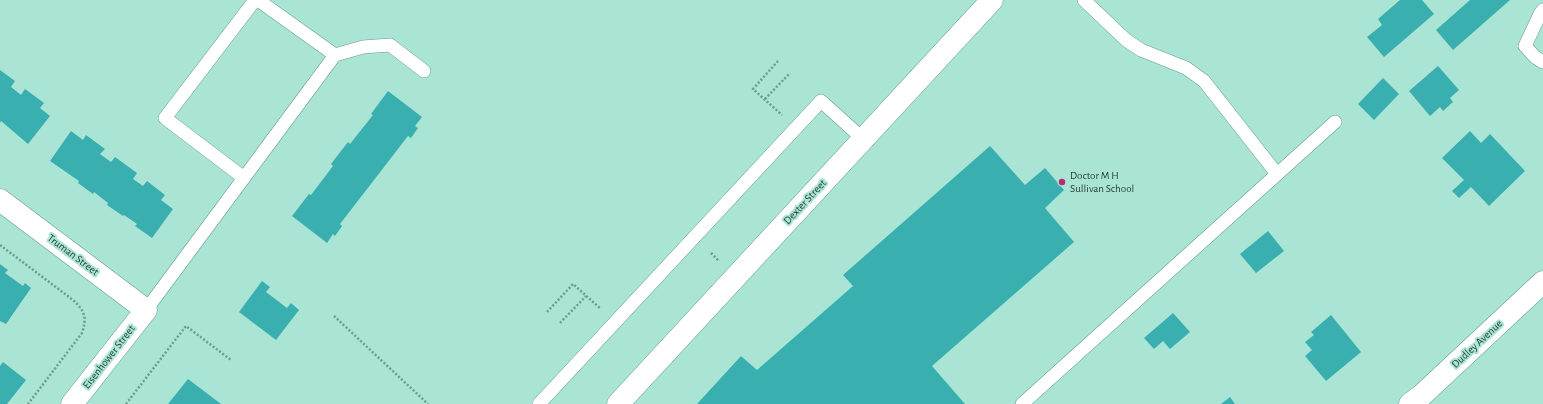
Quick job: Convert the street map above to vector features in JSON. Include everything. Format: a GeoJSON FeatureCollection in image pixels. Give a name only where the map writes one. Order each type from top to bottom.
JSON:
{"type":"FeatureCollection","features":[{"type":"Feature","properties":{"kind":"street","name":"Dexter Street"},"geometry":{"type":"LineString","coordinates":[[618,404],[992,0]]}},
{"type":"Feature","properties":{"kind":"street","name":"Truman Street"},"geometry":{"type":"LineString","coordinates":[[0,200],[146,310]]}},
{"type":"Feature","properties":{"kind":"street","name":"Dudley Avenue"},"geometry":{"type":"LineString","coordinates":[[1410,404],[1421,396],[1543,282]]}},
{"type":"Feature","properties":{"kind":"street","name":"Eisenhower Street"},"geometry":{"type":"LineString","coordinates":[[72,404],[146,310]]}},
{"type":"Feature","properties":{"kind":"lane"},"geometry":{"type":"LineString","coordinates":[[244,178],[165,118],[255,0]]}},
{"type":"Feature","properties":{"kind":"lane"},"geometry":{"type":"LineString","coordinates":[[258,0],[335,56]]}},
{"type":"Feature","properties":{"kind":"lane"},"geometry":{"type":"LineString","coordinates":[[1084,0],[1126,40],[1141,50],[1186,68],[1204,81],[1277,174]]}},
{"type":"Feature","properties":{"kind":"lane"},"geometry":{"type":"LineString","coordinates":[[1543,10],[1525,46],[1535,57],[1543,62]]}},
{"type":"Feature","properties":{"kind":"lane"},"geometry":{"type":"LineString","coordinates":[[146,310],[335,56],[363,47],[390,45],[424,71]]}},
{"type":"Feature","properties":{"kind":"lane"},"geometry":{"type":"LineString","coordinates":[[539,404],[821,101],[863,139]]}},
{"type":"Feature","properties":{"kind":"lane"},"geometry":{"type":"LineString","coordinates":[[1022,404],[1335,122]]}},
{"type":"Feature","properties":{"kind":"path"},"geometry":{"type":"LineString","coordinates":[[753,88],[778,61]]}},
{"type":"Feature","properties":{"kind":"path"},"geometry":{"type":"LineString","coordinates":[[765,100],[790,73]]}},
{"type":"Feature","properties":{"kind":"path"},"geometry":{"type":"LineString","coordinates":[[0,245],[73,300],[80,306],[84,315],[85,324],[82,333],[28,404]]}},
{"type":"Feature","properties":{"kind":"path"},"geometry":{"type":"LineString","coordinates":[[547,312],[573,284]]}},
{"type":"Feature","properties":{"kind":"path"},"geometry":{"type":"LineString","coordinates":[[560,323],[586,296]]}},
{"type":"Feature","properties":{"kind":"path"},"geometry":{"type":"LineString","coordinates":[[334,316],[428,404]]}},
{"type":"Feature","properties":{"kind":"path"},"geometry":{"type":"LineString","coordinates":[[126,404],[186,326],[231,360]]}},
{"type":"Feature","properties":{"kind":"building"},"geometry":{"type":"Polygon","coordinates":[[[1400,0],[1422,0],[1434,14],[1384,57],[1367,37],[1382,25],[1378,19],[1400,0]]]}},
{"type":"Feature","properties":{"kind":"building"},"geometry":{"type":"Polygon","coordinates":[[[1470,0],[1510,0],[1453,50],[1436,30],[1470,0]]]}},
{"type":"Feature","properties":{"kind":"building"},"geometry":{"type":"Polygon","coordinates":[[[1438,66],[1459,90],[1450,98],[1453,102],[1443,111],[1440,107],[1430,116],[1409,91],[1438,66]]]}},
{"type":"Feature","properties":{"kind":"building"},"geometry":{"type":"Polygon","coordinates":[[[0,70],[15,81],[11,87],[21,95],[25,89],[44,103],[40,108],[50,116],[28,144],[1,121],[0,123],[0,70]]]}},
{"type":"Feature","properties":{"kind":"building"},"geometry":{"type":"Polygon","coordinates":[[[1383,78],[1399,94],[1374,120],[1358,104],[1383,78]]]}},
{"type":"Feature","properties":{"kind":"building"},"geometry":{"type":"Polygon","coordinates":[[[388,91],[422,117],[415,126],[418,128],[411,138],[408,136],[340,224],[342,226],[335,236],[333,234],[327,243],[292,216],[309,194],[311,195],[333,166],[331,164],[348,142],[350,144],[373,115],[371,114],[388,91]]]}},
{"type":"Feature","properties":{"kind":"building"},"geometry":{"type":"Polygon","coordinates":[[[71,131],[83,140],[86,135],[105,149],[100,154],[111,162],[115,157],[137,173],[133,179],[143,186],[147,181],[165,195],[161,200],[173,209],[152,238],[135,226],[137,224],[107,205],[108,203],[94,192],[93,194],[78,183],[79,181],[50,161],[71,131]]]}},
{"type":"Feature","properties":{"kind":"building"},"geometry":{"type":"Polygon","coordinates":[[[1470,131],[1481,143],[1490,134],[1525,171],[1489,206],[1471,187],[1459,198],[1452,191],[1464,180],[1442,158],[1470,131]]]}},
{"type":"Feature","properties":{"kind":"building"},"geometry":{"type":"Polygon","coordinates":[[[990,146],[1025,185],[1045,168],[1064,190],[1045,208],[1074,242],[932,366],[965,404],[697,404],[741,356],[757,370],[853,286],[843,275],[990,146]]]}},
{"type":"Feature","properties":{"kind":"building"},"geometry":{"type":"Polygon","coordinates":[[[1268,231],[1284,251],[1256,273],[1240,254],[1268,231]]]}},
{"type":"Feature","properties":{"kind":"building"},"geometry":{"type":"Polygon","coordinates":[[[0,264],[8,270],[5,273],[23,286],[25,283],[31,288],[6,324],[0,321],[0,264]]]}},
{"type":"Feature","properties":{"kind":"building"},"geometry":{"type":"Polygon","coordinates":[[[262,281],[270,287],[266,292],[287,308],[291,303],[299,310],[276,340],[239,312],[262,281]]]}},
{"type":"Feature","properties":{"kind":"building"},"geometry":{"type":"Polygon","coordinates":[[[1173,313],[1190,332],[1170,349],[1163,341],[1154,349],[1144,338],[1173,313]]]}},
{"type":"Feature","properties":{"kind":"building"},"geometry":{"type":"Polygon","coordinates":[[[1331,315],[1361,352],[1326,381],[1305,356],[1312,350],[1305,342],[1314,335],[1311,332],[1331,315]]]}},
{"type":"Feature","properties":{"kind":"building"},"geometry":{"type":"Polygon","coordinates":[[[3,362],[26,380],[7,404],[0,404],[0,366],[3,362]]]}},
{"type":"Feature","properties":{"kind":"building"},"geometry":{"type":"Polygon","coordinates":[[[188,379],[221,404],[168,404],[188,379]]]}},
{"type":"Feature","properties":{"kind":"building"},"geometry":{"type":"Polygon","coordinates":[[[1230,397],[1235,404],[1221,404],[1230,397]]]}},
{"type":"Feature","properties":{"kind":"place","name":"Doctor M H Sullivan School"},"geometry":{"type":"Point","coordinates":[1062,182]}}]}
